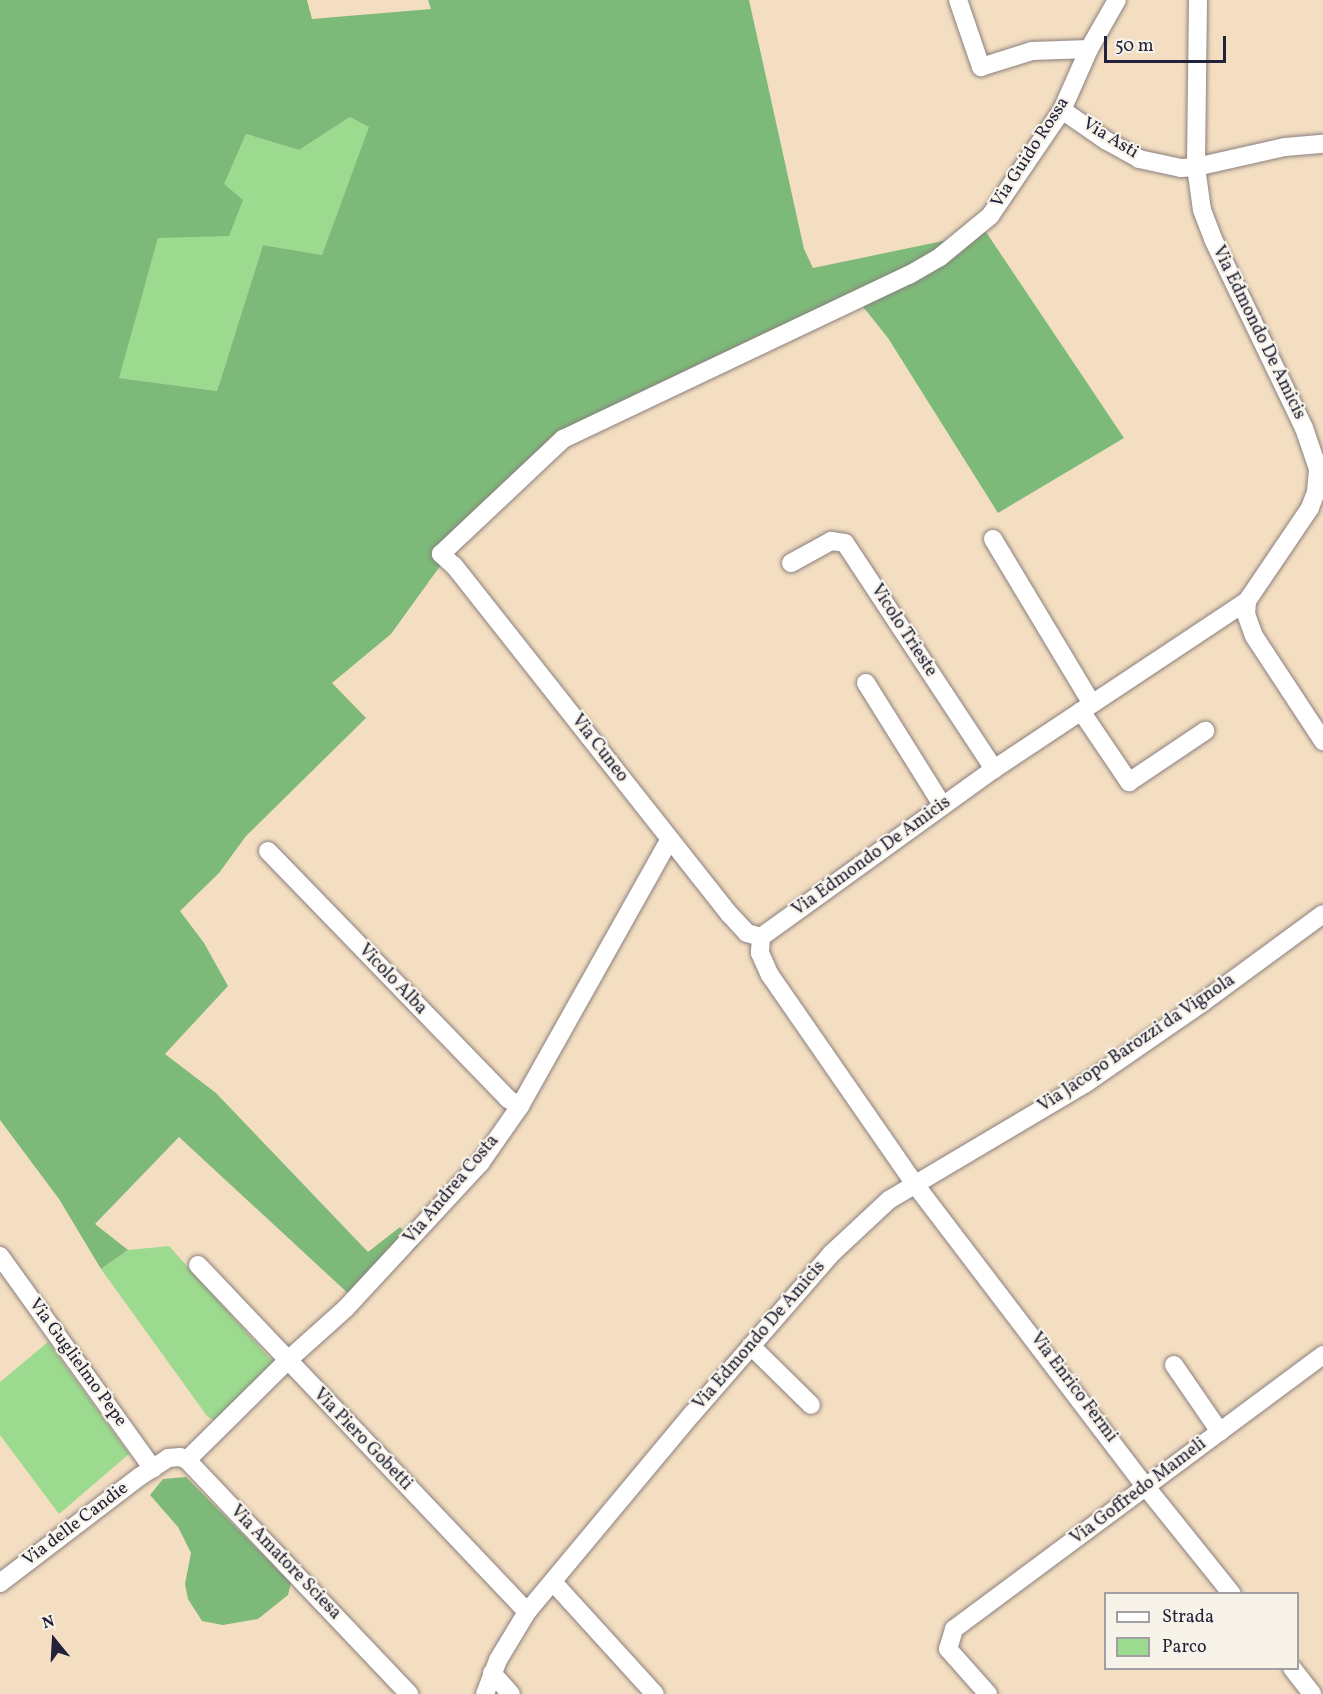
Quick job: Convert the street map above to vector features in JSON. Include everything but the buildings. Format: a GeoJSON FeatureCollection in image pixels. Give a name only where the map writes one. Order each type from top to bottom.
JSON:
{"type":"FeatureCollection","features":[{"type":"Feature","properties":{"kind":"street"},"geometry":{"type":"LineString","coordinates":[[958,0],[981,67],[1032,51],[1089,49]]}},
{"type":"Feature","properties":{"kind":"street","name":"Via Guido Rossa"},"geometry":{"type":"LineString","coordinates":[[441,554],[563,439],[909,275],[940,256],[990,216],[1062,110],[1089,49],[1117,0]]}},
{"type":"Feature","properties":{"kind":"street","name":"Via Edmondo De Amicis"},"geometry":{"type":"LineString","coordinates":[[760,937],[994,769],[1247,601],[1310,508],[1316,492],[1320,468],[1304,428],[1206,224],[1196,167],[1198,0]]}},
{"type":"Feature","properties":{"kind":"street","name":"Via Asti"},"geometry":{"type":"LineString","coordinates":[[1062,110],[1107,141],[1139,159],[1181,168],[1196,167],[1285,147],[1323,144]]}},
{"type":"Feature","properties":{"kind":"street"},"geometry":{"type":"LineString","coordinates":[[993,539],[1129,782],[1205,731]]}},
{"type":"Feature","properties":{"kind":"street","name":"Vicolo Trieste"},"geometry":{"type":"LineString","coordinates":[[791,563],[831,541],[845,543],[994,769]]}},
{"type":"Feature","properties":{"kind":"street","name":"Via Cuneo"},"geometry":{"type":"LineString","coordinates":[[441,554],[454,566],[730,915],[747,933],[760,937]]}},
{"type":"Feature","properties":{"kind":"street"},"geometry":{"type":"LineString","coordinates":[[1247,601],[1246,614],[1254,636],[1323,741]]}},
{"type":"Feature","properties":{"kind":"street"},"geometry":{"type":"LineString","coordinates":[[866,683],[943,806]]}},
{"type":"Feature","properties":{"kind":"street","name":"Via Andrea Costa"},"geometry":{"type":"LineString","coordinates":[[187,1460],[287,1361],[346,1308],[481,1162],[520,1106],[670,839]]}},
{"type":"Feature","properties":{"kind":"street","name":"Vicolo Alba"},"geometry":{"type":"LineString","coordinates":[[268,850],[508,1099],[520,1106]]}},
{"type":"Feature","properties":{"kind":"street","name":"Via Jacopo Barozzi da Vignola"},"geometry":{"type":"LineString","coordinates":[[914,1183],[1086,1083],[1202,1003],[1323,914]]}},
{"type":"Feature","properties":{"kind":"street"},"geometry":{"type":"LineString","coordinates":[[760,937],[760,954],[770,975],[914,1183]]}},
{"type":"Feature","properties":{"kind":"street","name":"Via Edmondo De Amicis"},"geometry":{"type":"LineString","coordinates":[[485,1694],[492,1673],[527,1612],[831,1254],[889,1200],[914,1183]]}},
{"type":"Feature","properties":{"kind":"street","name":"Via Enrico Fermi"},"geometry":{"type":"LineString","coordinates":[[914,1183],[1146,1487],[1231,1592]]}},
{"type":"Feature","properties":{"kind":"street","name":"Via Guglielmo Pepe"},"geometry":{"type":"LineString","coordinates":[[0,1256],[153,1469]]}},
{"type":"Feature","properties":{"kind":"street","name":"Via Piero Gobetti"},"geometry":{"type":"LineString","coordinates":[[198,1265],[527,1612]]}},
{"type":"Feature","properties":{"kind":"street"},"geometry":{"type":"LineString","coordinates":[[751,1346],[811,1405]]}},
{"type":"Feature","properties":{"kind":"street","name":"Via Goffredo Mameli"},"geometry":{"type":"LineString","coordinates":[[988,1694],[948,1648],[954,1629],[1323,1355]]}},
{"type":"Feature","properties":{"kind":"street"},"geometry":{"type":"LineString","coordinates":[[1174,1365],[1220,1432]]}},
{"type":"Feature","properties":{"kind":"street"},"geometry":{"type":"LineString","coordinates":[[153,1469],[168,1458],[187,1460]]}},
{"type":"Feature","properties":{"kind":"street","name":"Via Amatore Sciesa"},"geometry":{"type":"LineString","coordinates":[[187,1460],[409,1694]]}},
{"type":"Feature","properties":{"kind":"street","name":"Via delle Candie"},"geometry":{"type":"LineString","coordinates":[[0,1583],[153,1469]]}},
{"type":"Feature","properties":{"kind":"street"},"geometry":{"type":"LineString","coordinates":[[553,1582],[655,1694]]}},
{"type":"Feature","properties":{"kind":"street"},"geometry":{"type":"LineString","coordinates":[[1294,1670],[1312,1694]]}},
{"type":"Feature","properties":{"kind":"street"},"geometry":{"type":"LineString","coordinates":[[492,1673],[511,1694]]}},
{"type":"Feature","properties":{"kind":"green space"},"geometry":{"type":"Polygon","coordinates":[[[0,0],[307,0],[312,19],[431,9],[428,0],[749,0],[804,249],[813,268],[986,232],[1124,438],[998,513],[888,338],[852,293],[568,427],[451,551],[391,634],[332,683],[366,718],[246,836],[219,873],[180,911],[204,943],[228,986],[165,1054],[216,1093],[368,1252],[400,1227],[418,1246],[352,1297],[179,1137],[95,1224],[128,1250],[101,1269],[59,1199],[0,1120],[0,0]],[[350,117],[299,150],[246,134],[224,184],[243,200],[229,236],[158,238],[119,378],[217,391],[263,245],[322,255],[369,127],[350,117]]]}},
{"type":"Feature","properties":{"kind":"green space"},"geometry":{"type":"Polygon","coordinates":[[[350,117],[370,127],[322,255],[263,245],[217,391],[118,378],[158,238],[223,184],[246,134],[299,150],[350,117]]]}},
{"type":"Feature","properties":{"kind":"green space"},"geometry":{"type":"Polygon","coordinates":[[[169,1246],[274,1363],[220,1424],[207,1416],[101,1269],[128,1250],[169,1246]]]}},
{"type":"Feature","properties":{"kind":"green space"},"geometry":{"type":"Polygon","coordinates":[[[48,1342],[129,1454],[59,1514],[0,1435],[0,1382],[48,1342]]]}},
{"type":"Feature","properties":{"kind":"green space"},"geometry":{"type":"Polygon","coordinates":[[[186,1477],[291,1583],[288,1595],[258,1619],[223,1625],[202,1621],[188,1599],[185,1584],[191,1553],[178,1527],[150,1495],[163,1479],[186,1477]]]}}]}
